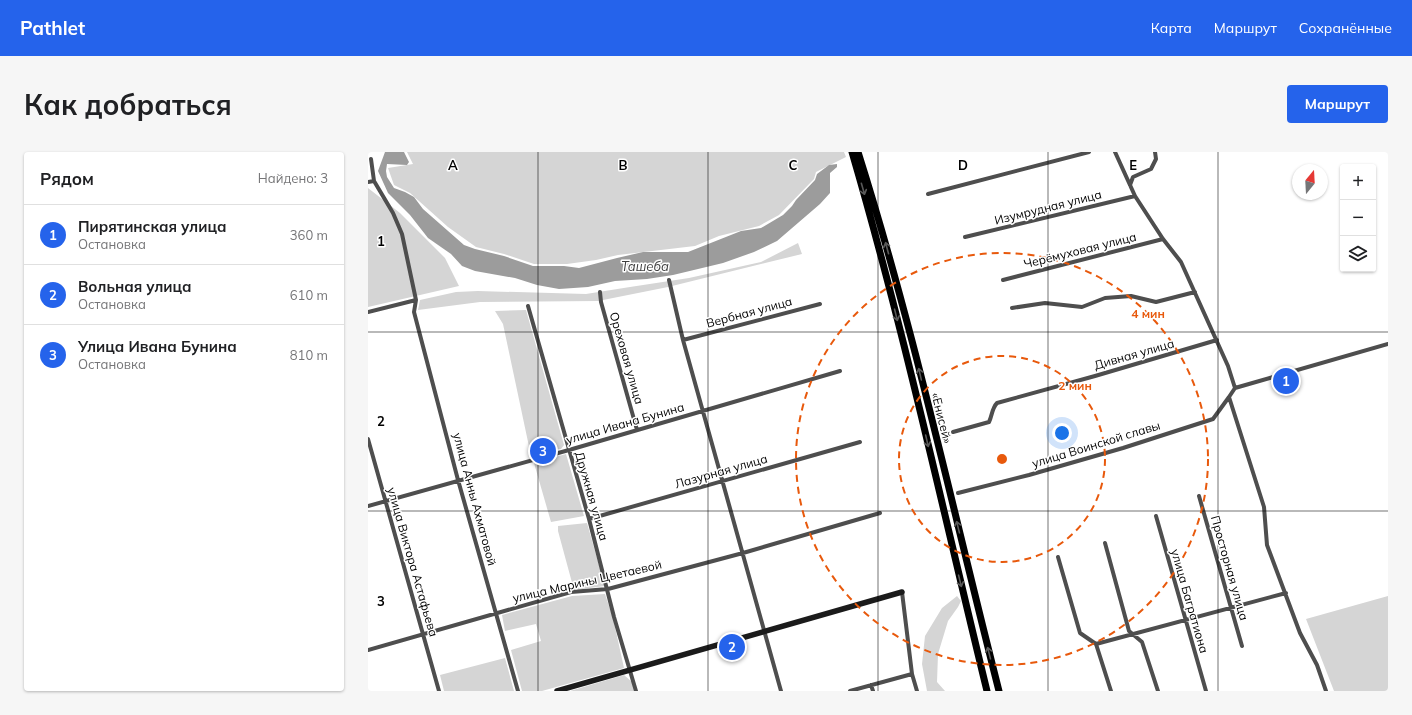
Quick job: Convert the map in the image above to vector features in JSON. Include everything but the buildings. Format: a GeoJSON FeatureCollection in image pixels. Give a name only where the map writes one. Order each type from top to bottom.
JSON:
{"type":"FeatureCollection","features":[{"type":"Feature","properties":{"kind":"highway","name":"«Енисей»"},"geometry":{"type":"LineString","coordinates":[[852,152],[914,383],[958,575],[987,691]]}},
{"type":"Feature","properties":{"kind":"highway","name":"«Енисей»"},"geometry":{"type":"LineString","coordinates":[[858,152],[880,223],[915,353],[999,691]]}},
{"type":"Feature","properties":{"kind":"street"},"geometry":{"type":"LineString","coordinates":[[928,194],[1089,152]]}},
{"type":"Feature","properties":{"kind":"street"},"geometry":{"type":"LineString","coordinates":[[1115,152],[1135,196],[1163,239],[1181,262],[1217,340],[1235,388],[1388,344]]}},
{"type":"Feature","properties":{"kind":"street"},"geometry":{"type":"LineString","coordinates":[[1130,185],[1134,177],[1151,169],[1156,159],[1155,152]]}},
{"type":"Feature","properties":{"kind":"street"},"geometry":{"type":"LineString","coordinates":[[368,312],[416,300],[402,234],[393,213],[374,181],[372,159]]}},
{"type":"Feature","properties":{"kind":"street"},"geometry":{"type":"LineString","coordinates":[[368,182],[374,181]]}},
{"type":"Feature","properties":{"kind":"street","name":"Изумрудная улица"},"geometry":{"type":"LineString","coordinates":[[965,237],[1135,196]]}},
{"type":"Feature","properties":{"kind":"street","name":"Черёмуховая улица"},"geometry":{"type":"LineString","coordinates":[[1002,280],[1163,239]]}},
{"type":"Feature","properties":{"kind":"street"},"geometry":{"type":"LineString","coordinates":[[669,280],[683,340],[781,691]]}},
{"type":"Feature","properties":{"kind":"street","name":"Ореховая улица"},"geometry":{"type":"LineString","coordinates":[[600,292],[600,302],[637,430]]}},
{"type":"Feature","properties":{"kind":"street"},"geometry":{"type":"LineString","coordinates":[[1012,308],[1045,303],[1082,308],[1105,298],[1131,296],[1156,302],[1195,292]]}},
{"type":"Feature","properties":{"kind":"street","name":"улица Анны Ахматовой"},"geometry":{"type":"LineString","coordinates":[[416,300],[414,312],[458,480],[518,691]]}},
{"type":"Feature","properties":{"kind":"street","name":"Вербная улица"},"geometry":{"type":"LineString","coordinates":[[683,340],[820,304]]}},
{"type":"Feature","properties":{"kind":"street","name":"Дружная улица"},"geometry":{"type":"LineString","coordinates":[[528,306],[589,519],[614,617],[636,691]]}},
{"type":"Feature","properties":{"kind":"street","name":"Дивная улица"},"geometry":{"type":"LineString","coordinates":[[953,432],[989,422],[994,407],[997,403],[1217,340]]}},
{"type":"Feature","properties":{"kind":"street","name":"улица Ивана Бунина"},"geometry":{"type":"LineString","coordinates":[[368,506],[569,450],[840,371]]}},
{"type":"Feature","properties":{"kind":"street","name":"улица Воинской славы"},"geometry":{"type":"LineString","coordinates":[[958,493],[1022,477],[1123,448],[1213,418],[1235,388]]}},
{"type":"Feature","properties":{"kind":"street"},"geometry":{"type":"LineString","coordinates":[[1229,397],[1264,507],[1267,545],[1300,633],[1317,665],[1326,691]]}},
{"type":"Feature","properties":{"kind":"street","name":"улица Виктора Астафьева"},"geometry":{"type":"LineString","coordinates":[[368,439],[439,691]]}},
{"type":"Feature","properties":{"kind":"street","name":"Лазурная улица"},"geometry":{"type":"LineString","coordinates":[[589,519],[860,442]]}},
{"type":"Feature","properties":{"kind":"street","name":"Просторная улица"},"geometry":{"type":"LineString","coordinates":[[1199,496],[1242,646]]}},
{"type":"Feature","properties":{"kind":"street","name":"улица Марины Цветаевой"},"geometry":{"type":"LineString","coordinates":[[368,650],[571,592],[608,589],[743,553],[880,513]]}},
{"type":"Feature","properties":{"kind":"street","name":"улица Багратиона"},"geometry":{"type":"LineString","coordinates":[[1156,516],[1206,691]]}},
{"type":"Feature","properties":{"kind":"street"},"geometry":{"type":"LineString","coordinates":[[1105,543],[1129,631],[1142,642],[1158,691]]}},
{"type":"Feature","properties":{"kind":"street"},"geometry":{"type":"LineString","coordinates":[[1058,557],[1080,633],[1096,644],[1111,691]]}},
{"type":"Feature","properties":{"kind":"street"},"geometry":{"type":"LineString","coordinates":[[557,691],[765,630],[902,592],[912,674],[917,691]]}},
{"type":"Feature","properties":{"kind":"street"},"geometry":{"type":"LineString","coordinates":[[1096,644],[1286,593]]}},
{"type":"Feature","properties":{"kind":"street"},"geometry":{"type":"LineString","coordinates":[[850,691],[912,674]]}},
{"type":"Feature","properties":{"kind":"street"},"geometry":{"type":"LineString","coordinates":[[871,685],[873,691]]}},
{"type":"Feature","properties":{"kind":"shaded area"},"geometry":{"type":"Polygon","coordinates":[[[407,152],[844,152],[846,157],[816,172],[814,179],[779,215],[759,226],[719,236],[695,246],[618,255],[567,264],[534,264],[476,247],[448,227],[410,193],[394,185],[388,168],[413,164],[407,152]]]}},
{"type":"Feature","properties":{"kind":"shaded area"},"geometry":{"type":"Polygon","coordinates":[[[368,188],[400,213],[445,258],[459,286],[368,307],[368,188]]]}},
{"type":"Feature","properties":{"kind":"shaded area"},"geometry":{"type":"Polygon","coordinates":[[[798,243],[802,254],[668,287],[598,301],[480,302],[418,310],[420,300],[456,292],[478,291],[586,294],[689,278],[761,262],[798,243]]]}},
{"type":"Feature","properties":{"kind":"shaded area"},"geometry":{"type":"Polygon","coordinates":[[[526,310],[564,445],[561,449],[545,450],[531,456],[503,324],[495,311],[526,310]]]}},
{"type":"Feature","properties":{"kind":"shaded area"},"geometry":{"type":"Polygon","coordinates":[[[566,454],[584,516],[551,522],[534,463],[566,454]]]}},
{"type":"Feature","properties":{"kind":"shaded area"},"geometry":{"type":"Polygon","coordinates":[[[587,523],[605,586],[574,590],[558,531],[558,526],[587,523]]]}},
{"type":"Feature","properties":{"kind":"shaded area"},"geometry":{"type":"Polygon","coordinates":[[[605,594],[613,618],[624,668],[542,691],[522,691],[511,650],[541,641],[536,624],[505,631],[502,615],[572,596],[605,594]]]}},
{"type":"Feature","properties":{"kind":"shaded area"},"geometry":{"type":"Polygon","coordinates":[[[957,596],[961,601],[948,621],[938,654],[937,682],[945,691],[927,691],[922,664],[925,636],[942,608],[957,596]]]}},
{"type":"Feature","properties":{"kind":"shaded area"},"geometry":{"type":"Polygon","coordinates":[[[1388,596],[1388,691],[1334,691],[1306,619],[1388,596]]]}},
{"type":"Feature","properties":{"kind":"shaded area"},"geometry":{"type":"Polygon","coordinates":[[[505,658],[514,691],[444,691],[440,675],[505,658]]]}},
{"type":"Feature","properties":{"kind":"shaded area"},"geometry":{"type":"Polygon","coordinates":[[[624,675],[632,682],[634,691],[570,691],[624,675]]]}},
{"type":"Feature","properties":{"kind":"water","name":"Ташеба"},"geometry":{"type":"Polygon","coordinates":[[[385,152],[404,152],[409,162],[407,165],[387,164],[387,177],[394,188],[414,197],[423,209],[464,245],[533,266],[564,266],[579,268],[643,252],[688,252],[741,231],[761,228],[783,215],[815,180],[817,174],[829,165],[837,164],[837,167],[830,173],[830,193],[820,204],[777,241],[754,252],[723,263],[673,275],[647,279],[615,281],[588,287],[559,289],[537,285],[515,278],[475,271],[462,266],[451,254],[428,238],[410,215],[388,193],[378,171],[385,152]]]}},
{"type":"Feature","properties":{"kind":"place","name":"Пирятинская улица"},"geometry":{"type":"Point","coordinates":[1286,381]}},
{"type":"Feature","properties":{"kind":"place","name":"Улица Ивана Бунина"},"geometry":{"type":"Point","coordinates":[543,451]}},
{"type":"Feature","properties":{"kind":"place","name":"Вольная улица"},"geometry":{"type":"Point","coordinates":[732,647]}}]}
